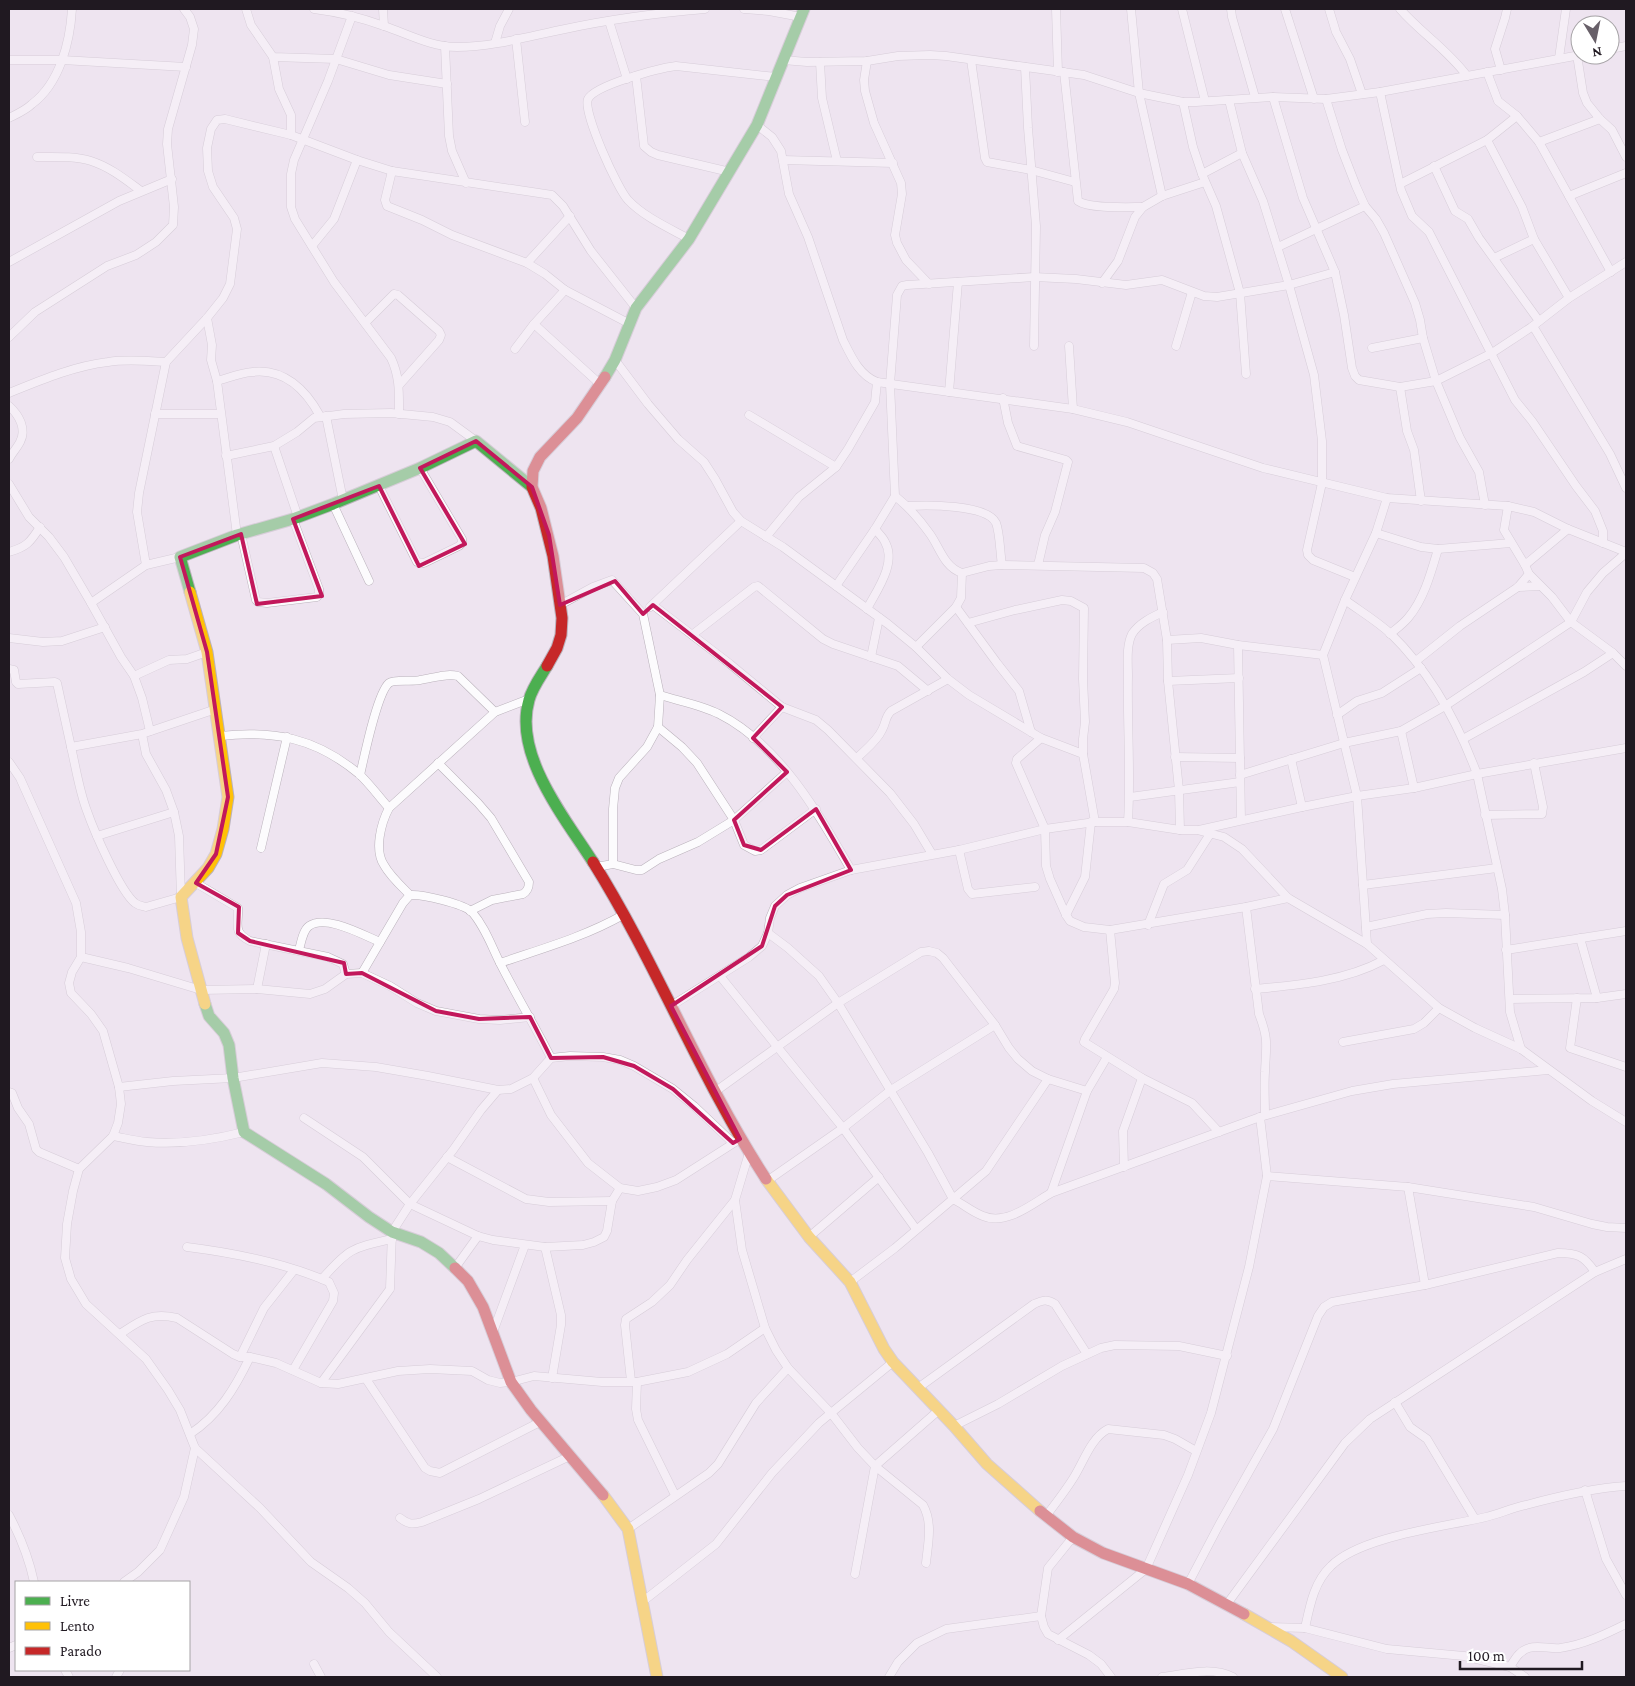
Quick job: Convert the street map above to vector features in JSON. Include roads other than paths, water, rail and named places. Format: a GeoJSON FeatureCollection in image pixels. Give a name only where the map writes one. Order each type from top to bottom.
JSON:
{"type":"FeatureCollection","features":[{"type":"Feature","properties":{"kind":"street"},"geometry":{"type":"LineString","coordinates":[[9,118],[32,105],[43,94],[53,78],[62,60],[70,32],[72,9]]}},
{"type":"Feature","properties":{"kind":"street"},"geometry":{"type":"LineString","coordinates":[[9,337],[34,312],[107,266],[136,255],[156,242],[173,225],[175,216],[167,144],[168,129],[192,45],[194,30],[190,17],[184,9]]}},
{"type":"Feature","properties":{"kind":"street"},"geometry":{"type":"LineString","coordinates":[[246,9],[251,26],[273,57],[279,89],[291,115],[291,135]]}},
{"type":"Feature","properties":{"kind":"street"},"geometry":{"type":"LineString","coordinates":[[314,9],[352,16],[432,44],[456,47],[516,40],[654,11],[705,9]]}},
{"type":"Feature","properties":{"kind":"street"},"geometry":{"type":"LineString","coordinates":[[384,9],[384,26]]}},
{"type":"Feature","properties":{"kind":"street"},"geometry":{"type":"LineString","coordinates":[[496,43],[500,26],[509,9]]}},
{"type":"Feature","properties":{"kind":"street"},"geometry":{"type":"LineString","coordinates":[[737,1141],[716,1091],[651,966],[596,867],[548,791],[532,757],[527,740],[526,724],[529,699],[557,648],[561,635],[560,605],[553,556],[541,508],[532,487],[533,471],[540,457],[577,418],[601,385],[615,360],[636,308],[689,240],[757,125],[802,13],[744,9]]}},
{"type":"Feature","properties":{"kind":"street"},"geometry":{"type":"LineString","coordinates":[[1056,9],[1061,72],[1078,201],[1082,204],[1107,207],[1143,207]]}},
{"type":"Feature","properties":{"kind":"street"},"geometry":{"type":"LineString","coordinates":[[1131,9],[1140,93],[1162,196]]}},
{"type":"Feature","properties":{"kind":"street"},"geometry":{"type":"LineString","coordinates":[[1182,9],[1205,101]]}},
{"type":"Feature","properties":{"kind":"street"},"geometry":{"type":"LineString","coordinates":[[1231,9],[1255,98]]}},
{"type":"Feature","properties":{"kind":"street"},"geometry":{"type":"LineString","coordinates":[[1285,9],[1314,99]]}},
{"type":"Feature","properties":{"kind":"street"},"geometry":{"type":"LineString","coordinates":[[1329,9],[1336,32],[1350,59],[1362,94]]}},
{"type":"Feature","properties":{"kind":"street"},"geometry":{"type":"LineString","coordinates":[[1400,9],[1412,23],[1455,59],[1467,76]]}},
{"type":"Feature","properties":{"kind":"street"},"geometry":{"type":"LineString","coordinates":[[1501,70],[1495,49],[1507,9]]}},
{"type":"Feature","properties":{"kind":"street"},"geometry":{"type":"LineString","coordinates":[[1559,58],[1566,9]]}},
{"type":"Feature","properties":{"kind":"street"},"geometry":{"type":"LineString","coordinates":[[352,16],[328,81],[294,160],[291,174],[291,207],[296,219],[334,282],[391,358],[400,384],[399,414]]}},
{"type":"Feature","properties":{"kind":"street"},"geometry":{"type":"LineString","coordinates":[[609,21],[627,79]]}},
{"type":"Feature","properties":{"kind":"street"},"geometry":{"type":"LineString","coordinates":[[516,40],[525,122]]}},
{"type":"Feature","properties":{"kind":"street"},"geometry":{"type":"LineString","coordinates":[[445,46],[449,136],[452,151],[466,183]]}},
{"type":"Feature","properties":{"kind":"street"},"geometry":{"type":"LineString","coordinates":[[783,60],[820,62],[866,61],[898,56],[930,55],[1084,75],[1140,93],[1183,102],[1273,97],[1326,99],[1380,92],[1570,56]]}},
{"type":"Feature","properties":{"kind":"street"},"geometry":{"type":"LineString","coordinates":[[273,57],[336,59],[389,75],[447,84]]}},
{"type":"Feature","properties":{"kind":"street"},"geometry":{"type":"LineString","coordinates":[[9,60],[62,60],[186,67]]}},
{"type":"Feature","properties":{"kind":"street"},"geometry":{"type":"LineString","coordinates":[[971,60],[987,162],[1031,170],[1075,182]]}},
{"type":"Feature","properties":{"kind":"street"},"geometry":{"type":"LineString","coordinates":[[866,61],[865,91],[874,123],[901,183],[902,194],[896,225],[897,243],[906,260],[929,284]]}},
{"type":"Feature","properties":{"kind":"street"},"geometry":{"type":"LineString","coordinates":[[820,62],[822,98],[837,161]]}},
{"type":"Feature","properties":{"kind":"street"},"geometry":{"type":"LineString","coordinates":[[1580,65],[1583,93],[1587,103],[1612,130],[1626,157]]}},
{"type":"Feature","properties":{"kind":"street"},"geometry":{"type":"LineString","coordinates":[[689,240],[652,218],[627,199],[620,189],[590,122],[587,107],[588,99],[599,91],[627,79],[660,68],[676,66],[776,77]]}},
{"type":"Feature","properties":{"kind":"street"},"geometry":{"type":"LineString","coordinates":[[1025,67],[1036,226],[1034,346]]}},
{"type":"Feature","properties":{"kind":"street"},"geometry":{"type":"LineString","coordinates":[[1487,72],[1498,101],[1517,116],[1539,142],[1611,272]]}},
{"type":"Feature","properties":{"kind":"street"},"geometry":{"type":"LineString","coordinates":[[636,76],[644,146],[658,155],[730,172]]}},
{"type":"Feature","properties":{"kind":"street"},"geometry":{"type":"LineString","coordinates":[[1380,92],[1400,184],[1412,216],[1429,232],[1515,400],[1532,421],[1595,511],[1603,531],[1603,543]]}},
{"type":"Feature","properties":{"kind":"street"},"geometry":{"type":"LineString","coordinates":[[1273,97],[1303,198],[1335,272],[1352,368],[1358,380],[1400,387],[1436,381],[1492,353],[1536,324],[1568,298],[1626,262]]}},
{"type":"Feature","properties":{"kind":"street"},"geometry":{"type":"LineString","coordinates":[[1326,99],[1342,150],[1365,206],[1376,219],[1384,233],[1405,278],[1418,312],[1423,338],[1436,381],[1460,438],[1479,472],[1485,505]]}},
{"type":"Feature","properties":{"kind":"street"},"geometry":{"type":"LineString","coordinates":[[1229,100],[1242,153],[1263,201],[1290,285],[1314,375],[1322,441],[1322,483],[1307,550],[1308,555],[1313,560],[1355,577]]}},
{"type":"Feature","properties":{"kind":"street"},"geometry":{"type":"LineString","coordinates":[[1183,102],[1193,147],[1203,178],[1216,206],[1240,293],[1246,374]]}},
{"type":"Feature","properties":{"kind":"street"},"geometry":{"type":"LineString","coordinates":[[1400,184],[1487,140],[1517,116]]}},
{"type":"Feature","properties":{"kind":"street"},"geometry":{"type":"LineString","coordinates":[[146,564],[137,512],[139,493],[166,362],[207,318],[223,298],[230,284],[237,229],[234,218],[213,187],[208,171],[207,148],[211,129],[217,120],[225,119],[291,135],[392,171],[552,195],[563,206],[591,251],[636,308]]}},
{"type":"Feature","properties":{"kind":"street"},"geometry":{"type":"LineString","coordinates":[[1539,142],[1600,119]]}},
{"type":"Feature","properties":{"kind":"street"},"geometry":{"type":"LineString","coordinates":[[757,125],[777,143],[783,160],[789,194],[808,236],[843,340],[862,373],[869,379],[890,384],[1073,409],[1127,422],[1263,468],[1386,498],[1508,506],[1534,512],[1568,529],[1626,552],[1603,573],[1587,592],[1571,622],[1445,706],[1401,731],[1344,743],[1291,759],[1240,778],[1130,797]]}},
{"type":"Feature","properties":{"kind":"street"},"geometry":{"type":"LineString","coordinates":[[1487,140],[1522,207],[1534,239],[1568,298]]}},
{"type":"Feature","properties":{"kind":"street"},"geometry":{"type":"LineString","coordinates":[[1102,283],[1118,261],[1135,217],[1143,207],[1162,196],[1203,178],[1242,153]]}},
{"type":"Feature","properties":{"kind":"street"},"geometry":{"type":"LineString","coordinates":[[37,156],[79,158],[91,161],[121,176],[141,191]]}},
{"type":"Feature","properties":{"kind":"street"},"geometry":{"type":"LineString","coordinates":[[312,246],[334,219],[357,160]]}},
{"type":"Feature","properties":{"kind":"street"},"geometry":{"type":"LineString","coordinates":[[783,160],[893,163]]}},
{"type":"Feature","properties":{"kind":"street"},"geometry":{"type":"LineString","coordinates":[[1434,166],[1455,211],[1468,218],[1479,238],[1536,324],[1610,454],[1626,488]]}},
{"type":"Feature","properties":{"kind":"street"},"geometry":{"type":"LineString","coordinates":[[392,171],[385,200],[387,206],[452,235],[527,263],[565,290],[630,324]]}},
{"type":"Feature","properties":{"kind":"street"},"geometry":{"type":"LineString","coordinates":[[1569,196],[1626,173]]}},
{"type":"Feature","properties":{"kind":"street"},"geometry":{"type":"LineString","coordinates":[[9,262],[119,201],[172,178]]}},
{"type":"Feature","properties":{"kind":"street"},"geometry":{"type":"LineString","coordinates":[[1278,248],[1365,206]]}},
{"type":"Feature","properties":{"kind":"street"},"geometry":{"type":"LineString","coordinates":[[527,263],[570,216]]}},
{"type":"Feature","properties":{"kind":"street"},"geometry":{"type":"LineString","coordinates":[[1494,258],[1534,239]]}},
{"type":"Feature","properties":{"kind":"street"},"geometry":{"type":"LineString","coordinates":[[836,586],[895,496],[890,384],[899,290],[902,286],[1034,277],[1076,279],[1126,286],[1162,280],[1204,296],[1217,297],[1290,285],[1335,272]]}},
{"type":"Feature","properties":{"kind":"street"},"geometry":{"type":"LineString","coordinates":[[949,392],[958,282]]}},
{"type":"Feature","properties":{"kind":"street"},"geometry":{"type":"LineString","coordinates":[[515,349],[534,324],[565,290]]}},
{"type":"Feature","properties":{"kind":"street"},"geometry":{"type":"LineString","coordinates":[[1176,346],[1192,292]]}},
{"type":"Feature","properties":{"kind":"street"},"geometry":{"type":"LineString","coordinates":[[365,323],[394,294],[398,295],[439,331],[441,335],[439,340],[400,384]]}},
{"type":"Feature","properties":{"kind":"street"},"geometry":{"type":"LineString","coordinates":[[207,318],[212,345],[211,360],[217,381],[220,414],[239,535],[256,600],[267,603],[317,597],[319,594],[274,446]]}},
{"type":"Feature","properties":{"kind":"street"},"geometry":{"type":"LineString","coordinates":[[534,324],[601,385]]}},
{"type":"Feature","properties":{"kind":"street"},"geometry":{"type":"LineString","coordinates":[[1372,348],[1423,338]]}},
{"type":"Feature","properties":{"kind":"street"},"geometry":{"type":"LineString","coordinates":[[1069,346],[1073,409]]}},
{"type":"Feature","properties":{"kind":"street"},"geometry":{"type":"LineString","coordinates":[[9,393],[66,372],[108,362],[122,360],[166,362]]}},
{"type":"Feature","properties":{"kind":"street"},"geometry":{"type":"LineString","coordinates":[[615,360],[678,439],[704,462],[716,479],[732,512],[741,521],[783,547],[879,618],[916,647],[948,679],[969,695],[1041,738],[1083,754]]}},
{"type":"Feature","properties":{"kind":"street"},"geometry":{"type":"LineString","coordinates":[[217,381],[251,372],[266,372],[279,374],[308,395],[323,416],[338,502],[369,581]]}},
{"type":"Feature","properties":{"kind":"street"},"geometry":{"type":"LineString","coordinates":[[766,537],[800,497],[836,467],[875,402],[877,382]]}},
{"type":"Feature","properties":{"kind":"street"},"geometry":{"type":"LineString","coordinates":[[1400,387],[1407,431],[1414,450],[1421,501]]}},
{"type":"Feature","properties":{"kind":"street"},"geometry":{"type":"LineString","coordinates":[[1003,398],[1008,423],[1017,446],[1068,462],[1055,512],[1045,535],[1038,565]]}},
{"type":"Feature","properties":{"kind":"street"},"geometry":{"type":"LineString","coordinates":[[9,406],[20,419],[23,431],[21,441],[9,459]]}},
{"type":"Feature","properties":{"kind":"street"},"geometry":{"type":"LineString","coordinates":[[155,414],[220,414]]}},
{"type":"Feature","properties":{"kind":"street"},"geometry":{"type":"LineString","coordinates":[[226,456],[274,446],[297,432],[308,421],[323,416],[399,414],[433,416],[450,422],[532,487]]}},
{"type":"Feature","properties":{"kind":"street"},"geometry":{"type":"LineString","coordinates":[[749,415],[836,467]]}},
{"type":"Feature","properties":{"kind":"street"},"geometry":{"type":"LineString","coordinates":[[91,603],[146,564],[180,557],[338,502],[420,468],[476,441]]}},
{"type":"Feature","properties":{"kind":"street"},"geometry":{"type":"LineString","coordinates":[[378,486],[417,562],[424,563],[459,546],[462,543],[462,539],[420,468]]}},
{"type":"Feature","properties":{"kind":"street"},"geometry":{"type":"LineString","coordinates":[[9,484],[29,518],[50,537],[64,557],[121,657],[134,676],[142,698],[146,732],[146,754],[166,790],[174,812],[179,836],[181,897],[189,946],[210,1016],[224,1033],[229,1045],[233,1078],[244,1132]]}},
{"type":"Feature","properties":{"kind":"street"},"geometry":{"type":"LineString","coordinates":[[895,496],[908,506],[932,536],[950,567],[962,573],[989,566],[1002,565],[1144,568],[1153,573],[1157,579],[1167,640],[1168,681],[1180,830]]}},
{"type":"Feature","properties":{"kind":"street"},"geometry":{"type":"LineString","coordinates":[[1366,944],[1357,796],[1324,655],[1345,600],[1376,533],[1386,498]]}},
{"type":"Feature","properties":{"kind":"street"},"geometry":{"type":"LineString","coordinates":[[908,506],[950,506],[988,515],[996,523],[1002,565]]}},
{"type":"Feature","properties":{"kind":"street"},"geometry":{"type":"LineString","coordinates":[[1508,506],[1504,530],[1529,574],[1552,597],[1571,622],[1613,652],[1626,666]]}},
{"type":"Feature","properties":{"kind":"street"},"geometry":{"type":"LineString","coordinates":[[644,614],[741,521]]}},
{"type":"Feature","properties":{"kind":"street"},"geometry":{"type":"LineString","coordinates":[[9,552],[26,546],[40,527]]}},
{"type":"Feature","properties":{"kind":"street"},"geometry":{"type":"LineString","coordinates":[[867,609],[882,580],[890,558],[885,541],[875,529]]}},
{"type":"Feature","properties":{"kind":"street"},"geometry":{"type":"LineString","coordinates":[[1525,565],[1568,529]]}},
{"type":"Feature","properties":{"kind":"street"},"geometry":{"type":"LineString","coordinates":[[1376,533],[1421,547],[1438,549],[1511,543]]}},
{"type":"Feature","properties":{"kind":"street"},"geometry":{"type":"LineString","coordinates":[[1390,634],[1408,618],[1419,601],[1430,577],[1438,549]]}},
{"type":"Feature","properties":{"kind":"street"},"geometry":{"type":"LineString","coordinates":[[9,669],[14,670],[18,684],[57,683],[83,797],[97,836],[119,880],[134,902],[146,907],[181,897],[196,883],[216,854],[223,829],[228,797],[207,652],[180,557]]}},
{"type":"Feature","properties":{"kind":"street"},"geometry":{"type":"LineString","coordinates":[[916,647],[956,607],[961,598],[962,573]]}},
{"type":"Feature","properties":{"kind":"street"},"geometry":{"type":"LineString","coordinates":[[1337,715],[1357,701],[1382,693],[1419,665],[1460,626],[1518,587],[1529,574]]}},
{"type":"Feature","properties":{"kind":"street"},"geometry":{"type":"LineString","coordinates":[[560,605],[593,587],[612,580],[618,584],[644,614],[660,695],[658,727],[643,752],[619,778],[615,788],[613,864]]}},
{"type":"Feature","properties":{"kind":"street"},"geometry":{"type":"LineString","coordinates":[[692,635],[754,587],[758,586],[823,639],[898,666],[928,691]]}},
{"type":"Feature","properties":{"kind":"street"},"geometry":{"type":"LineString","coordinates":[[1518,587],[1540,586]]}},
{"type":"Feature","properties":{"kind":"street"},"geometry":{"type":"LineString","coordinates":[[968,623],[1062,600],[1071,601],[1084,608],[1083,679],[1085,722],[1083,754],[1093,822],[1085,877],[1066,915]]}},
{"type":"Feature","properties":{"kind":"street"},"geometry":{"type":"LineString","coordinates":[[1345,600],[1390,634],[1419,665],[1463,739],[1477,774],[1505,915],[1512,1024],[1521,1049]]}},
{"type":"Feature","properties":{"kind":"street"},"geometry":{"type":"LineString","coordinates":[[653,605],[782,707],[816,720],[857,758],[904,810],[932,854]]}},
{"type":"Feature","properties":{"kind":"street"},"geometry":{"type":"LineString","coordinates":[[956,607],[1019,691],[1031,732]]}},
{"type":"Feature","properties":{"kind":"street"},"geometry":{"type":"LineString","coordinates":[[1128,822],[1130,797],[1127,705],[1128,647],[1133,633],[1140,625],[1163,612]]}},
{"type":"Feature","properties":{"kind":"street"},"geometry":{"type":"LineString","coordinates":[[871,657],[879,618]]}},
{"type":"Feature","properties":{"kind":"street"},"geometry":{"type":"LineString","coordinates":[[9,638],[43,642],[62,640],[105,627]]}},
{"type":"Feature","properties":{"kind":"street"},"geometry":{"type":"LineString","coordinates":[[1167,640],[1201,638],[1238,645],[1324,655]]}},
{"type":"Feature","properties":{"kind":"street"},"geometry":{"type":"LineString","coordinates":[[1238,645],[1240,820]]}},
{"type":"Feature","properties":{"kind":"street"},"geometry":{"type":"LineString","coordinates":[[134,676],[169,660],[187,659],[207,652]]}},
{"type":"Feature","properties":{"kind":"street"},"geometry":{"type":"LineString","coordinates":[[1463,739],[1584,672],[1613,652]]}},
{"type":"Feature","properties":{"kind":"street"},"geometry":{"type":"LineString","coordinates":[[360,775],[373,719],[388,683],[392,681],[415,681],[450,674],[458,676],[495,712]]}},
{"type":"Feature","properties":{"kind":"street"},"geometry":{"type":"LineString","coordinates":[[1168,681],[1239,678]]}},
{"type":"Feature","properties":{"kind":"street"},"geometry":{"type":"LineString","coordinates":[[857,758],[883,730],[887,715],[891,711],[948,679]]}},
{"type":"Feature","properties":{"kind":"street"},"geometry":{"type":"LineString","coordinates":[[660,695],[718,714],[770,752],[816,809],[851,870]]}},
{"type":"Feature","properties":{"kind":"street"},"geometry":{"type":"LineString","coordinates":[[410,895],[380,858],[381,832],[389,808],[495,712],[529,699]]}},
{"type":"Feature","properties":{"kind":"street"},"geometry":{"type":"LineString","coordinates":[[753,738],[782,707]]}},
{"type":"Feature","properties":{"kind":"street"},"geometry":{"type":"LineString","coordinates":[[71,747],[146,732],[216,709]]}},
{"type":"Feature","properties":{"kind":"street"},"geometry":{"type":"LineString","coordinates":[[658,727],[697,762],[734,820],[744,846],[755,851],[761,850],[816,809]]}},
{"type":"Feature","properties":{"kind":"street"},"geometry":{"type":"LineString","coordinates":[[1401,731],[1414,788]]}},
{"type":"Feature","properties":{"kind":"street"},"geometry":{"type":"LineString","coordinates":[[220,736],[245,733],[287,737],[310,743],[360,775],[389,808]]}},
{"type":"Feature","properties":{"kind":"street"},"geometry":{"type":"LineString","coordinates":[[260,848],[287,737]]}},
{"type":"Feature","properties":{"kind":"street"},"geometry":{"type":"LineString","coordinates":[[1041,738],[1017,759],[1016,763],[1045,829],[1046,866],[1050,879],[1070,921],[1084,927],[1110,930],[1148,925],[1288,898]]}},
{"type":"Feature","properties":{"kind":"street"},"geometry":{"type":"LineString","coordinates":[[671,1006],[749,957],[762,946],[775,906],[786,895],[851,870],[959,850],[1045,829],[1093,822],[1128,822],[1180,830],[1197,830],[1357,796],[1414,788],[1534,763],[1626,748]]}},
{"type":"Feature","properties":{"kind":"street"},"geometry":{"type":"LineString","coordinates":[[1175,757],[1240,758]]}},
{"type":"Feature","properties":{"kind":"street"},"geometry":{"type":"LineString","coordinates":[[1291,759],[1302,807]]}},
{"type":"Feature","properties":{"kind":"street"},"geometry":{"type":"LineString","coordinates":[[9,762],[20,778],[76,903],[81,932],[81,957],[72,972],[69,983],[72,994],[91,1014],[103,1031],[119,1087],[121,1104],[118,1123],[113,1136],[79,1169],[72,1191],[65,1258],[72,1279],[86,1304],[146,1359],[157,1373],[180,1410],[195,1448],[260,1508],[311,1562],[348,1588],[365,1603],[389,1632],[437,1677]]}},
{"type":"Feature","properties":{"kind":"street"},"geometry":{"type":"LineString","coordinates":[[438,763],[491,818],[529,886],[524,894],[492,900],[470,911]]}},
{"type":"Feature","properties":{"kind":"street"},"geometry":{"type":"LineString","coordinates":[[1485,815],[1542,814],[1543,807],[1534,763]]}},
{"type":"Feature","properties":{"kind":"street"},"geometry":{"type":"LineString","coordinates":[[596,867],[613,864],[642,870],[659,859],[698,842],[734,820],[787,772]]}},
{"type":"Feature","properties":{"kind":"street"},"geometry":{"type":"LineString","coordinates":[[97,836],[174,812]]}},
{"type":"Feature","properties":{"kind":"street"},"geometry":{"type":"LineString","coordinates":[[1197,830],[1224,837],[1242,849],[1288,898],[1366,944],[1439,1008],[1475,1028],[1521,1049],[1592,1101],[1626,1122]]}},
{"type":"Feature","properties":{"kind":"street"},"geometry":{"type":"LineString","coordinates":[[1148,925],[1164,884],[1188,870],[1210,834]]}},
{"type":"Feature","properties":{"kind":"street"},"geometry":{"type":"LineString","coordinates":[[959,850],[968,889],[972,894],[1035,887]]}},
{"type":"Feature","properties":{"kind":"street"},"geometry":{"type":"LineString","coordinates":[[1363,885],[1497,868]]}},
{"type":"Feature","properties":{"kind":"street"},"geometry":{"type":"LineString","coordinates":[[196,883],[238,908],[237,929],[241,936],[250,941],[299,950],[341,962],[344,964],[346,974]]}},
{"type":"Feature","properties":{"kind":"street"},"geometry":{"type":"LineString","coordinates":[[362,973],[403,903],[410,895],[418,894],[432,897],[470,911],[486,933],[551,1058]]}},
{"type":"Feature","properties":{"kind":"street"},"geometry":{"type":"LineString","coordinates":[[1058,1640],[1146,1569],[1211,1413],[1246,1282],[1267,1176],[1262,1116],[1267,1042],[1265,1029],[1259,1014],[1255,989],[1246,907]]}},
{"type":"Feature","properties":{"kind":"street"},"geometry":{"type":"LineString","coordinates":[[1366,927],[1427,914],[1446,912],[1505,915]]}},
{"type":"Feature","properties":{"kind":"street"},"geometry":{"type":"LineString","coordinates":[[500,962],[554,945],[609,923],[622,915]]}},
{"type":"Feature","properties":{"kind":"street"},"geometry":{"type":"LineString","coordinates":[[299,950],[308,926],[322,923],[342,925],[380,942]]}},
{"type":"Feature","properties":{"kind":"street"},"geometry":{"type":"LineString","coordinates":[[1110,930],[1114,989],[1084,1042],[1142,1078],[1192,1102],[1218,1132]]}},
{"type":"Feature","properties":{"kind":"street"},"geometry":{"type":"LineString","coordinates":[[1506,950],[1626,931]]}},
{"type":"Feature","properties":{"kind":"street"},"geometry":{"type":"LineString","coordinates":[[768,932],[819,976],[891,1090],[928,1153],[952,1199],[983,1216],[1001,1218],[1011,1215],[1051,1194],[1218,1132],[1262,1116],[1352,1091],[1393,1084],[1548,1070]]}},
{"type":"Feature","properties":{"kind":"street"},"geometry":{"type":"LineString","coordinates":[[1580,938],[1597,998]]}},
{"type":"Feature","properties":{"kind":"street"},"geometry":{"type":"LineString","coordinates":[[257,989],[266,944]]}},
{"type":"Feature","properties":{"kind":"street"},"geometry":{"type":"LineString","coordinates":[[716,1091],[838,1004],[921,952],[929,951],[937,953],[943,958],[1018,1059],[1032,1071],[1048,1079],[1087,1091]]}},
{"type":"Feature","properties":{"kind":"street"},"geometry":{"type":"LineString","coordinates":[[81,957],[137,970],[201,990],[257,989],[310,994],[325,989],[346,974],[362,973],[390,986],[417,1003],[436,1011],[479,1019],[530,1017]]}},
{"type":"Feature","properties":{"kind":"street"},"geometry":{"type":"LineString","coordinates":[[1255,989],[1298,984],[1340,976],[1364,970],[1384,960]]}},
{"type":"Feature","properties":{"kind":"street"},"geometry":{"type":"LineString","coordinates":[[720,976],[843,1128],[916,1229]]}},
{"type":"Feature","properties":{"kind":"street"},"geometry":{"type":"LineString","coordinates":[[1510,999],[1597,998],[1626,994]]}},
{"type":"Feature","properties":{"kind":"street"},"geometry":{"type":"LineString","coordinates":[[1577,998],[1570,1048],[1626,1067]]}},
{"type":"Feature","properties":{"kind":"street"},"geometry":{"type":"LineString","coordinates":[[1344,1042],[1414,1029],[1424,1023],[1439,1008]]}},
{"type":"Feature","properties":{"kind":"street"},"geometry":{"type":"LineString","coordinates":[[767,1181],[843,1128],[891,1090],[994,1025]]}},
{"type":"Feature","properties":{"kind":"street"},"geometry":{"type":"LineString","coordinates":[[119,1087],[173,1081],[233,1078],[322,1062],[376,1067],[498,1090],[511,1089],[533,1078],[551,1058],[570,1056],[603,1057],[620,1060],[634,1066],[673,1089],[749,1152],[767,1181],[809,1237],[850,1282],[893,1362],[987,1464],[1046,1516],[1073,1537],[1103,1553],[1188,1584],[1227,1604],[1291,1641],[1342,1677]]}},
{"type":"Feature","properties":{"kind":"street"},"geometry":{"type":"LineString","coordinates":[[1051,1194],[1087,1091],[1107,1057]]}},
{"type":"Feature","properties":{"kind":"street"},"geometry":{"type":"LineString","coordinates":[[533,1078],[551,1115],[588,1163],[620,1188],[638,1190],[658,1187],[676,1180],[737,1141]]}},
{"type":"Feature","properties":{"kind":"street"},"geometry":{"type":"LineString","coordinates":[[1124,1167],[1124,1131],[1142,1078]]}},
{"type":"Feature","properties":{"kind":"street"},"geometry":{"type":"LineString","coordinates":[[850,1282],[895,1248],[986,1170],[1048,1079]]}},
{"type":"Feature","properties":{"kind":"street"},"geometry":{"type":"LineString","coordinates":[[321,1383],[390,1289],[392,1235],[410,1204],[498,1090]]}},
{"type":"Feature","properties":{"kind":"street"},"geometry":{"type":"LineString","coordinates":[[9,1092],[12,1093],[18,1108],[29,1124],[36,1149],[79,1169]]}},
{"type":"Feature","properties":{"kind":"street"},"geometry":{"type":"LineString","coordinates":[[304,1118],[363,1157],[410,1204],[478,1236],[545,1247],[583,1245],[604,1237],[607,1231],[612,1201],[620,1188]]}},
{"type":"Feature","properties":{"kind":"street"},"geometry":{"type":"LineString","coordinates":[[113,1136],[163,1143],[211,1140],[244,1132],[326,1184],[392,1235],[421,1242],[439,1253],[455,1268],[468,1281],[483,1307],[511,1382],[540,1422],[597,1487],[628,1529],[657,1677]]}},
{"type":"Feature","properties":{"kind":"street"},"geometry":{"type":"LineString","coordinates":[[676,1495],[638,1420],[634,1382],[624,1325],[626,1319],[652,1302],[670,1285],[687,1260],[735,1200],[749,1152]]}},
{"type":"Feature","properties":{"kind":"street"},"geometry":{"type":"LineString","coordinates":[[447,1157],[526,1199],[549,1202],[612,1201]]}},
{"type":"Feature","properties":{"kind":"street"},"geometry":{"type":"LineString","coordinates":[[1267,1176],[1408,1187],[1534,1207],[1600,1225],[1626,1228]]}},
{"type":"Feature","properties":{"kind":"street"},"geometry":{"type":"LineString","coordinates":[[809,1237],[879,1177]]}},
{"type":"Feature","properties":{"kind":"street"},"geometry":{"type":"LineString","coordinates":[[1408,1187],[1425,1285]]}},
{"type":"Feature","properties":{"kind":"street"},"geometry":{"type":"LineString","coordinates":[[735,1200],[742,1250],[766,1328],[776,1350],[788,1368],[831,1413],[858,1448],[875,1466],[923,1505],[930,1525],[926,1563]]}},
{"type":"Feature","properties":{"kind":"street"},"geometry":{"type":"LineString","coordinates":[[322,1279],[341,1257],[350,1250],[392,1235]]}},
{"type":"Feature","properties":{"kind":"street"},"geometry":{"type":"LineString","coordinates":[[455,1268],[478,1236]]}},
{"type":"Feature","properties":{"kind":"street"},"geometry":{"type":"LineString","coordinates":[[493,1332],[525,1245]]}},
{"type":"Feature","properties":{"kind":"street"},"geometry":{"type":"LineString","coordinates":[[187,1247],[244,1256],[329,1282],[334,1293],[333,1301],[294,1370]]}},
{"type":"Feature","properties":{"kind":"street"},"geometry":{"type":"LineString","coordinates":[[545,1247],[561,1315],[552,1378]]}},
{"type":"Feature","properties":{"kind":"street"},"geometry":{"type":"LineString","coordinates":[[1188,1584],[1218,1525],[1270,1435],[1318,1316],[1324,1307],[1332,1302],[1425,1285],[1558,1253],[1574,1253],[1588,1262],[1595,1272]]}},
{"type":"Feature","properties":{"kind":"street"},"geometry":{"type":"LineString","coordinates":[[1227,1604],[1345,1443],[1370,1419],[1595,1272],[1626,1258]]}},
{"type":"Feature","properties":{"kind":"street"},"geometry":{"type":"LineString","coordinates":[[240,1357],[264,1308],[294,1270]]}},
{"type":"Feature","properties":{"kind":"street"},"geometry":{"type":"LineString","coordinates":[[918,1388],[1034,1304],[1043,1300],[1056,1304],[1087,1354]]}},
{"type":"Feature","properties":{"kind":"street"},"geometry":{"type":"LineString","coordinates":[[120,1334],[144,1318],[167,1316],[177,1318],[240,1357],[250,1357],[276,1363],[321,1383],[338,1384],[398,1371],[430,1369],[464,1369],[472,1371],[488,1380],[500,1383],[534,1376],[602,1382],[634,1382],[688,1372],[727,1354],[766,1328]]}},
{"type":"Feature","properties":{"kind":"street"},"geometry":{"type":"LineString","coordinates":[[954,1426],[998,1404],[1047,1374],[1101,1348],[1115,1345],[1179,1346],[1227,1356]]}},
{"type":"Feature","properties":{"kind":"street"},"geometry":{"type":"LineString","coordinates":[[190,1434],[204,1425],[214,1415],[235,1387],[250,1357]]}},
{"type":"Feature","properties":{"kind":"street"},"geometry":{"type":"LineString","coordinates":[[642,1602],[716,1544],[772,1473],[819,1423],[893,1362]]}},
{"type":"Feature","properties":{"kind":"street"},"geometry":{"type":"LineString","coordinates":[[628,1529],[709,1473],[718,1464],[756,1403],[788,1368]]}},
{"type":"Feature","properties":{"kind":"street"},"geometry":{"type":"LineString","coordinates":[[366,1379],[425,1468],[430,1472],[440,1473],[540,1422]]}},
{"type":"Feature","properties":{"kind":"street"},"geometry":{"type":"LineString","coordinates":[[1395,1402],[1410,1427],[1426,1439],[1475,1519]]}},
{"type":"Feature","properties":{"kind":"street"},"geometry":{"type":"LineString","coordinates":[[855,1574],[875,1466],[939,1410]]}},
{"type":"Feature","properties":{"kind":"street"},"geometry":{"type":"LineString","coordinates":[[1046,1516],[1074,1478],[1096,1439],[1102,1432],[1108,1429],[1164,1435],[1196,1451]]}},
{"type":"Feature","properties":{"kind":"street"},"geometry":{"type":"LineString","coordinates":[[125,1581],[138,1572],[160,1550],[184,1497],[195,1448]]}},
{"type":"Feature","properties":{"kind":"street"},"geometry":{"type":"LineString","coordinates":[[400,1518],[414,1525],[479,1500],[570,1456]]}},
{"type":"Feature","properties":{"kind":"street"},"geometry":{"type":"LineString","coordinates":[[1305,1628],[1316,1588],[1330,1566],[1343,1556],[1385,1540],[1420,1530],[1475,1519],[1586,1490],[1626,1486]]}},
{"type":"Feature","properties":{"kind":"street"},"geometry":{"type":"LineString","coordinates":[[1586,1490],[1606,1559],[1626,1596]]}},
{"type":"Feature","properties":{"kind":"street"},"geometry":{"type":"LineString","coordinates":[[9,1515],[19,1536],[34,1581]]}},
{"type":"Feature","properties":{"kind":"street"},"geometry":{"type":"LineString","coordinates":[[1073,1537],[1048,1568],[1041,1616],[1048,1634],[1089,1655],[1101,1664],[1111,1677]]}},
{"type":"Feature","properties":{"kind":"street"},"geometry":{"type":"LineString","coordinates":[[889,1677],[898,1662],[917,1643],[946,1629],[1041,1616]]}},
{"type":"Feature","properties":{"kind":"street"},"geometry":{"type":"LineString","coordinates":[[1510,1667],[1516,1656],[1529,1648],[1555,1649],[1566,1647],[1605,1634],[1626,1624]]}},
{"type":"Feature","properties":{"kind":"street"},"geometry":{"type":"LineString","coordinates":[[1265,1627],[1305,1628],[1387,1649],[1464,1656],[1510,1667],[1525,1677]]}},
{"type":"Feature","properties":{"kind":"street"},"geometry":{"type":"LineString","coordinates":[[314,1664],[321,1677]]}},
{"type":"Feature","properties":{"kind":"street"},"geometry":{"type":"LineString","coordinates":[[1162,1677],[1213,1671],[1233,1677]]}}]}
